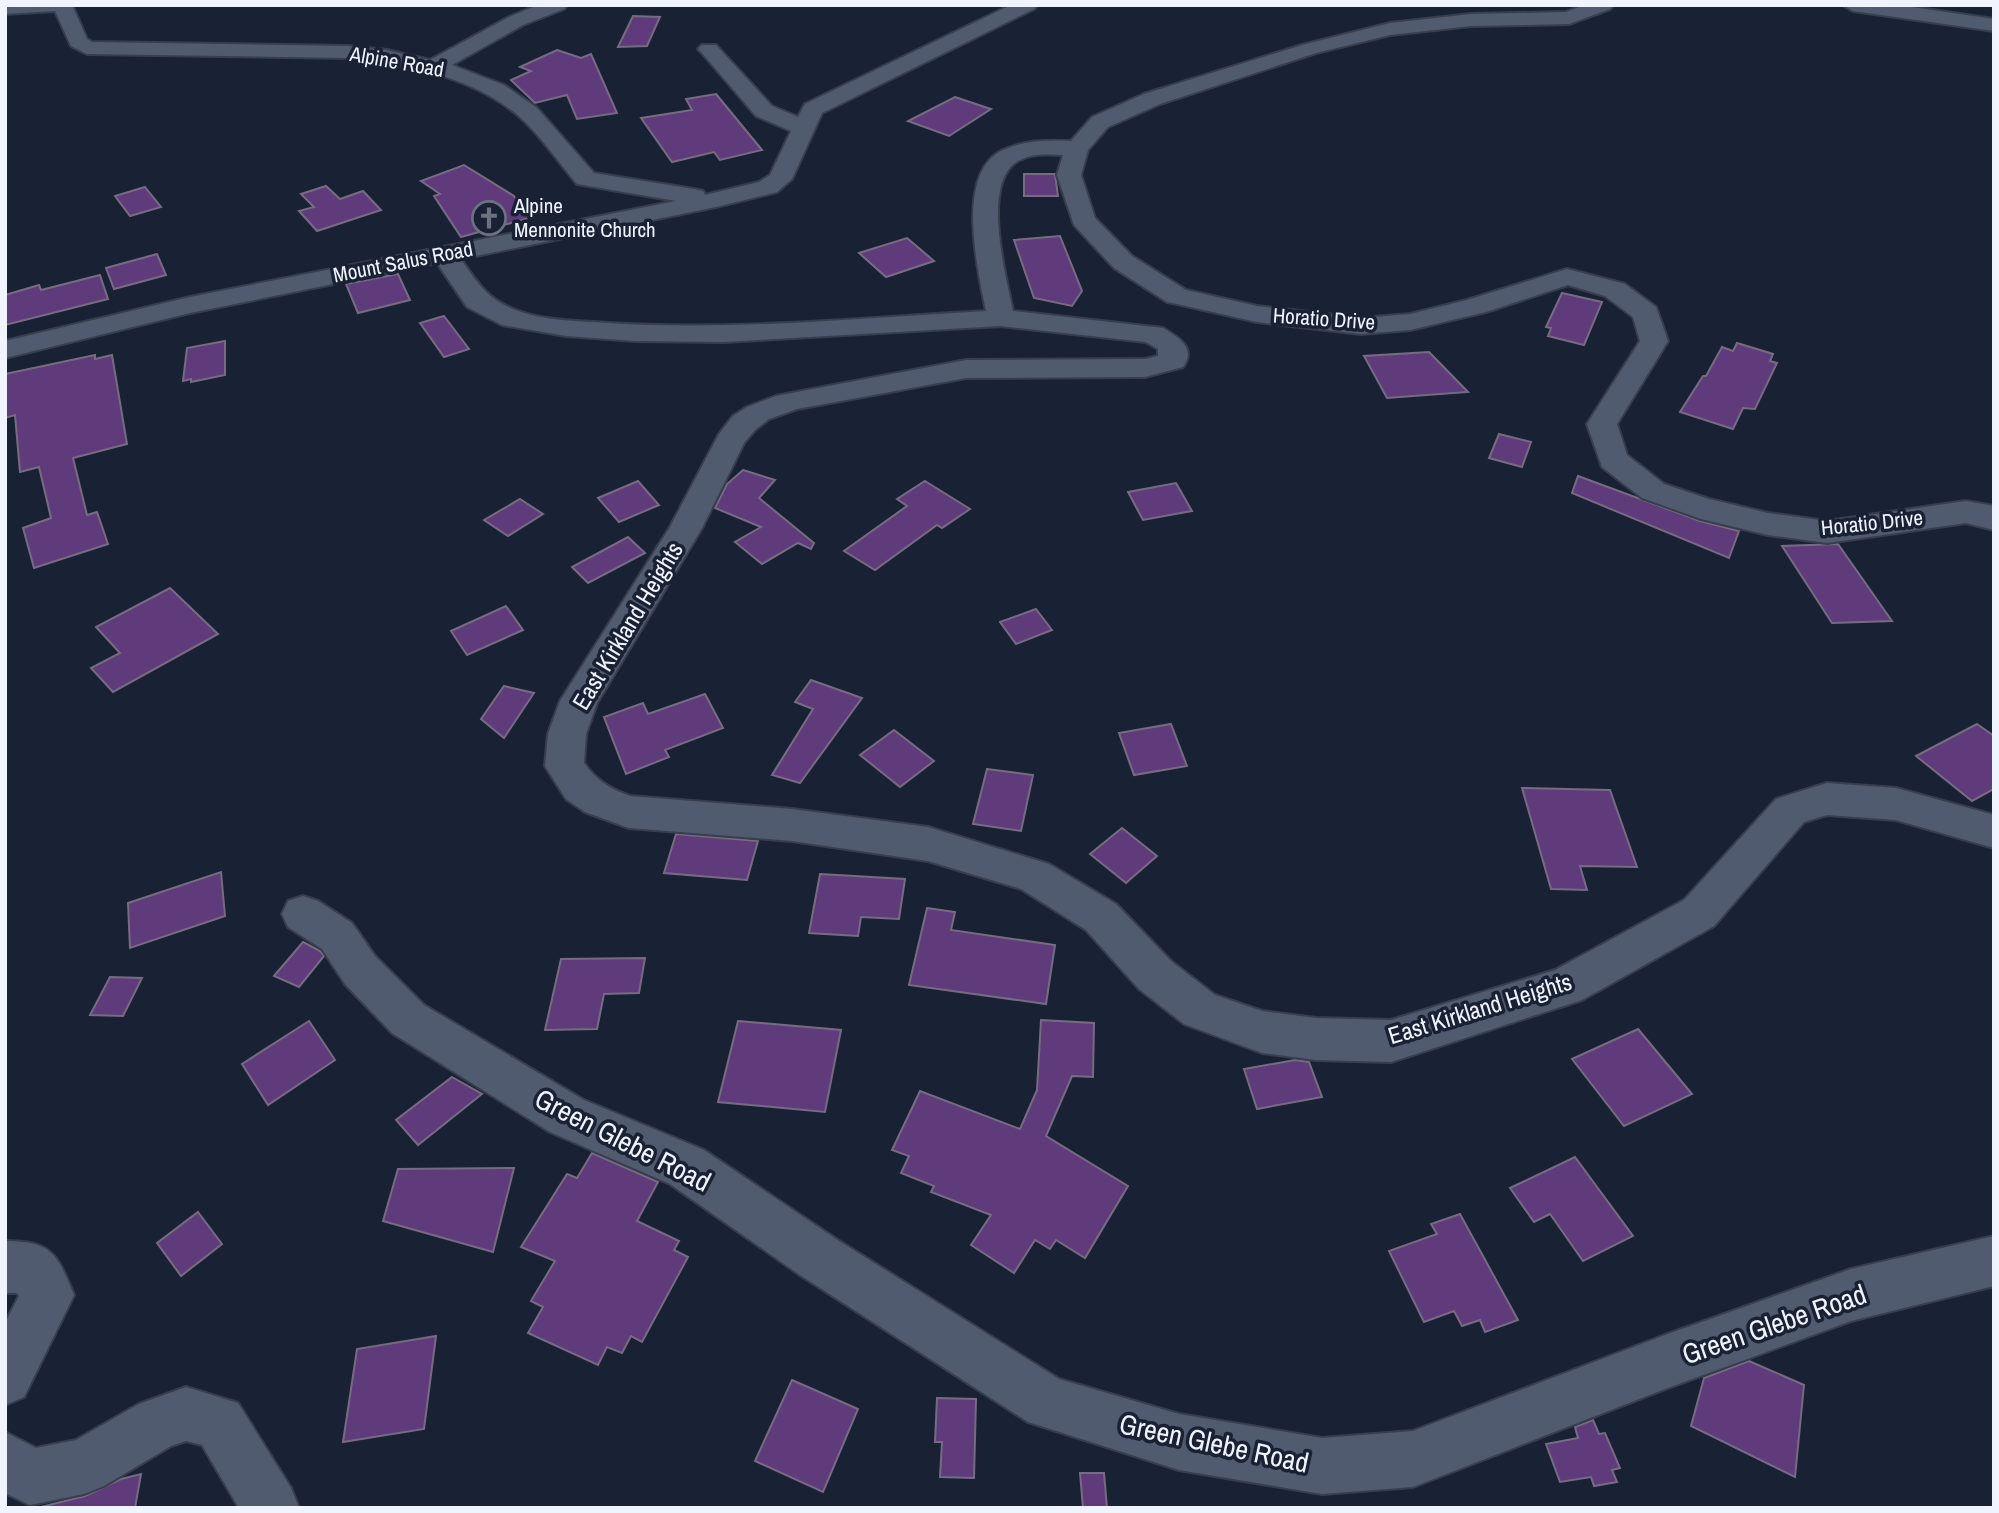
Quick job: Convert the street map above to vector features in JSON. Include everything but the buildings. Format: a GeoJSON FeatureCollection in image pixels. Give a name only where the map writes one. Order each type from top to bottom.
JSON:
{"type":"FeatureCollection","features":[{"type":"Feature","properties":{"kind":"street"},"geometry":{"type":"LineString","coordinates":[[5,8],[62,5]]}},
{"type":"Feature","properties":{"kind":"street","name":"Alpine Road"},"geometry":{"type":"LineString","coordinates":[[62,5],[78,43],[87,48],[348,51],[387,56],[452,72],[496,90],[529,113],[586,179],[716,200]]}},
{"type":"Feature","properties":{"kind":"street"},"geometry":{"type":"LineString","coordinates":[[433,67],[516,21],[557,5]]}},
{"type":"Feature","properties":{"kind":"street"},"geometry":{"type":"LineString","coordinates":[[1001,318],[985,233],[986,191],[999,166],[1010,156],[1027,149],[1077,148],[1100,122],[1152,99],[1309,49],[1390,29],[1471,20],[1570,18],[1603,5]]}},
{"type":"Feature","properties":{"kind":"street"},"geometry":{"type":"LineString","coordinates":[[1853,5],[1994,25]]}},
{"type":"Feature","properties":{"kind":"street","name":"Mount Salus Road"},"geometry":{"type":"LineString","coordinates":[[5,350],[190,305],[716,200],[768,187],[780,179],[814,109],[1020,7]]}},
{"type":"Feature","properties":{"kind":"street"},"geometry":{"type":"LineString","coordinates":[[709,49],[764,111],[803,128]]}},
{"type":"Feature","properties":{"kind":"street","name":"Horatio Drive"},"geometry":{"type":"LineString","coordinates":[[1077,148],[1069,175],[1083,220],[1123,262],[1177,296],[1257,314],[1362,326],[1410,322],[1476,306],[1567,277],[1615,290],[1646,313],[1654,341],[1602,424],[1613,460],[1653,491],[1728,514],[1827,532],[1966,512],[1980,513],[1994,519]]}},
{"type":"Feature","properties":{"kind":"street","name":"East Kirkland Heights"},"geometry":{"type":"LineString","coordinates":[[444,254],[477,301],[512,319],[566,328],[636,333],[724,334],[1001,318],[1153,334],[1172,345],[1173,361],[1145,368],[966,369],[776,405],[744,423],[730,441],[686,528],[579,701],[567,734],[564,766],[580,788],[599,801],[629,813],[792,825],[929,844],[1034,876],[1101,918],[1155,975],[1200,1010],[1262,1032],[1316,1039],[1391,1041],[1566,986],[1699,912],[1790,810],[1828,799],[1896,804],[1994,832]]}},
{"type":"Feature","properties":{"kind":"street","name":"Green Glebe Road"},"geometry":{"type":"LineString","coordinates":[[303,914],[337,936],[360,970],[408,1018],[555,1109],[687,1167],[818,1258],[1047,1403],[1179,1442],[1322,1466],[1413,1459],[1665,1362],[1851,1295],[1994,1261]]}},
{"type":"Feature","properties":{"kind":"street"},"geometry":{"type":"LineString","coordinates":[[5,1267],[31,1267],[48,1295],[5,1378]]}},
{"type":"Feature","properties":{"kind":"street"},"geometry":{"type":"LineString","coordinates":[[5,1460],[30,1477],[84,1466],[158,1423],[186,1414],[219,1422],[271,1508]]}},
{"type":"Feature","properties":{"kind":"place","name":"Alpine Mennonite Church"},"geometry":{"type":"Point","coordinates":[489,218]}}]}
